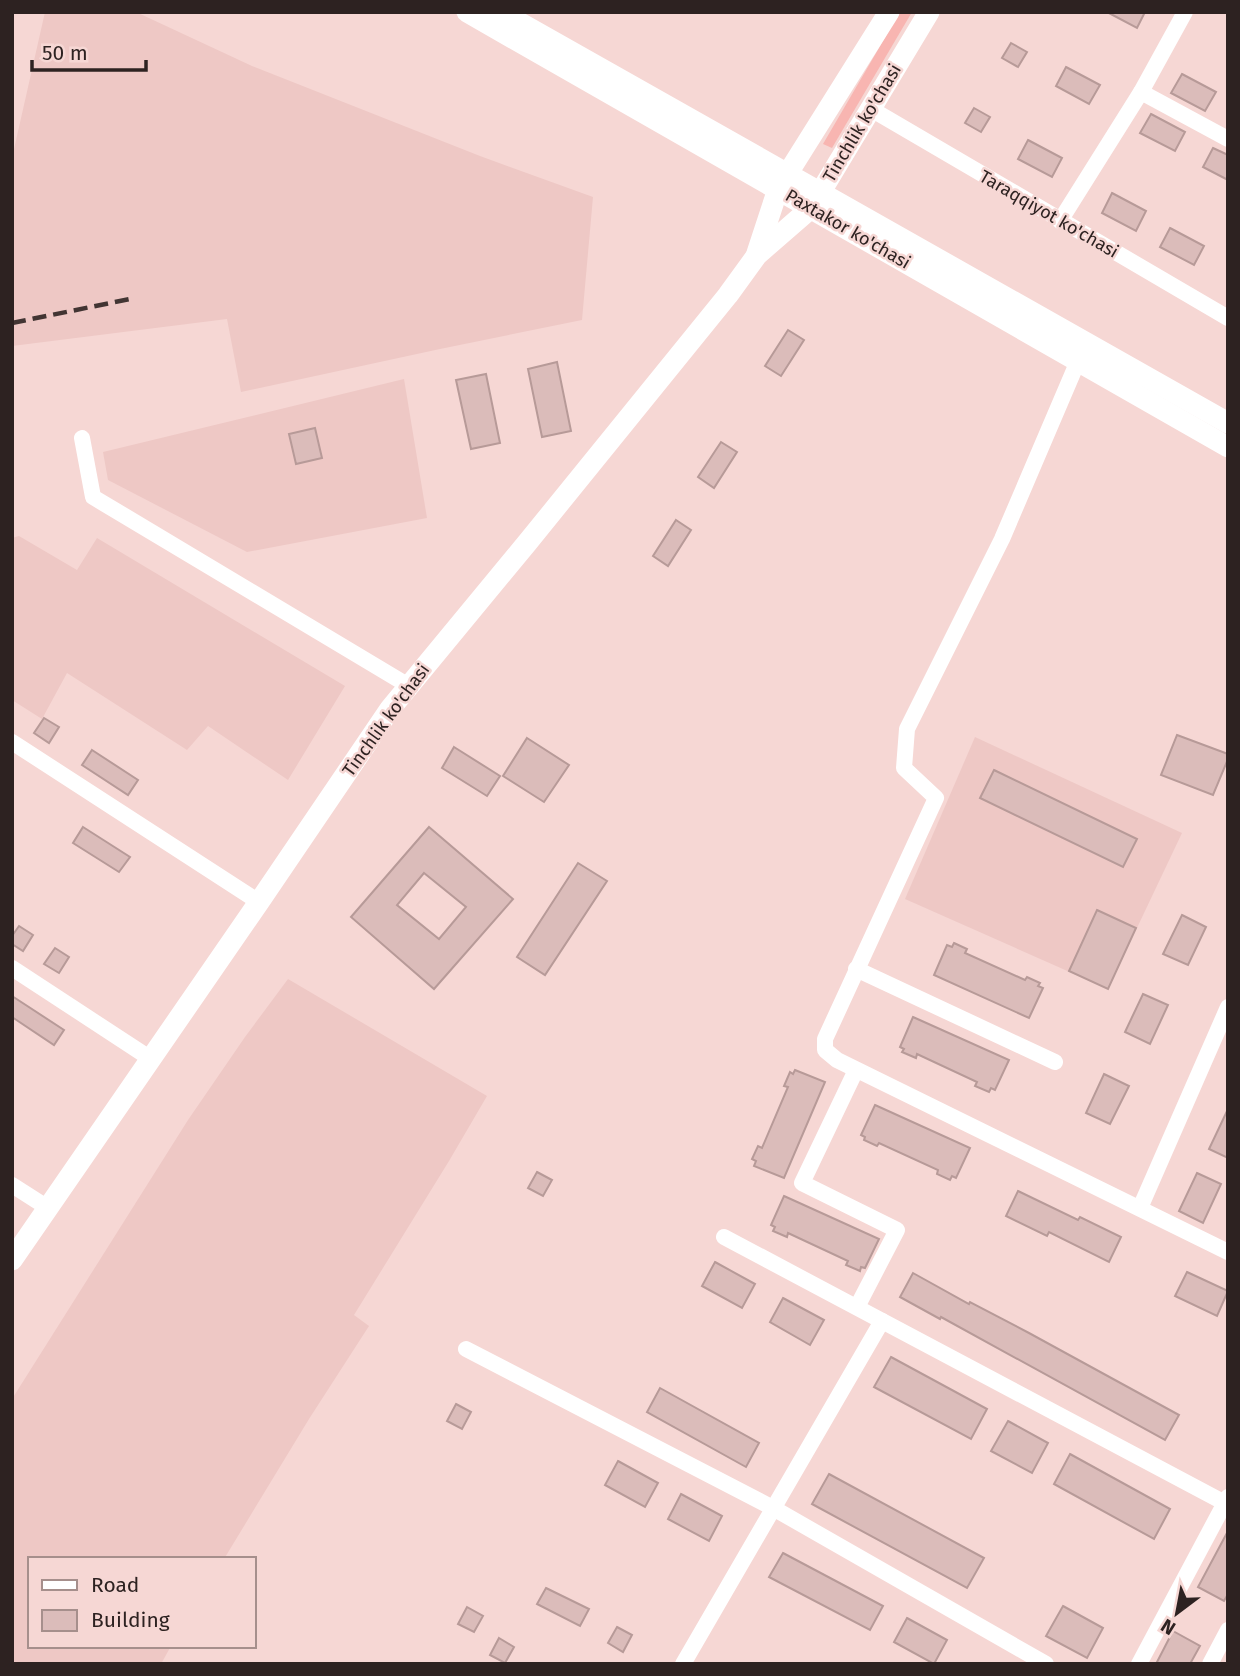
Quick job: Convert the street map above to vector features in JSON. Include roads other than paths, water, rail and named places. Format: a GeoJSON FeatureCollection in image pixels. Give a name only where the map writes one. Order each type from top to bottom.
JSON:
{"type":"FeatureCollection","features":[{"type":"Feature","properties":{"kind":"main road","name":"Paxtakor ko'chasi"},"geometry":{"type":"LineString","coordinates":[[467,12],[1228,423]]}},
{"type":"Feature","properties":{"kind":"main road","name":"Paxtakor ko'chasi"},"geometry":{"type":"LineString","coordinates":[[501,12],[783,182]]}},
{"type":"Feature","properties":{"kind":"main road","name":"Tinchlik ko'chasi"},"geometry":{"type":"LineString","coordinates":[[757,254],[783,182],[889,12]]}},
{"type":"Feature","properties":{"kind":"main road","name":"Tinchlik ko'chasi"},"geometry":{"type":"LineString","coordinates":[[12,1260],[390,709],[728,295],[757,254],[816,200],[929,12]]}},
{"type":"Feature","properties":{"kind":"main road","name":"Paxtakor ko'chasi"},"geometry":{"type":"LineString","coordinates":[[816,200],[1078,361],[1228,447]]}},
{"type":"Feature","properties":{"kind":"street"},"geometry":{"type":"LineString","coordinates":[[1060,221],[1141,92],[1185,12]]}},
{"type":"Feature","properties":{"kind":"street"},"geometry":{"type":"LineString","coordinates":[[1141,92],[1228,139]]}},
{"type":"Feature","properties":{"kind":"street","name":"Taraqqiyot ko'chasi"},"geometry":{"type":"LineString","coordinates":[[871,109],[1228,318]]}},
{"type":"Feature","properties":{"kind":"street"},"geometry":{"type":"LineString","coordinates":[[1078,361],[1002,539],[907,729],[904,768],[936,799],[825,1039],[825,1051],[856,1070],[1228,1252]]}},
{"type":"Feature","properties":{"kind":"street"},"geometry":{"type":"LineString","coordinates":[[82,438],[93,497],[409,686]]}},
{"type":"Feature","properties":{"kind":"street"},"geometry":{"type":"LineString","coordinates":[[12,742],[259,902]]}},
{"type":"Feature","properties":{"kind":"street"},"geometry":{"type":"LineString","coordinates":[[12,968],[151,1059]]}},
{"type":"Feature","properties":{"kind":"street"},"geometry":{"type":"LineString","coordinates":[[856,969],[1055,1062]]}},
{"type":"Feature","properties":{"kind":"street"},"geometry":{"type":"LineString","coordinates":[[1140,1208],[1228,1007]]}},
{"type":"Feature","properties":{"kind":"street"},"geometry":{"type":"LineString","coordinates":[[856,1070],[802,1183],[897,1230],[857,1307]]}},
{"type":"Feature","properties":{"kind":"street"},"geometry":{"type":"LineString","coordinates":[[12,1185],[48,1209]]}},
{"type":"Feature","properties":{"kind":"street"},"geometry":{"type":"LineString","coordinates":[[724,1237],[1226,1500],[1139,1664]]}},
{"type":"Feature","properties":{"kind":"street"},"geometry":{"type":"LineString","coordinates":[[683,1664],[882,1321]]}},
{"type":"Feature","properties":{"kind":"street"},"geometry":{"type":"LineString","coordinates":[[466,1349],[773,1508],[1046,1664]]}},
{"type":"Feature","properties":{"kind":"street"},"geometry":{"type":"LineString","coordinates":[[1210,1664],[1228,1630]]}},
{"type":"Feature","properties":{"kind":"railway"},"geometry":{"type":"LineString","coordinates":[[12,323],[130,299]]}}]}
